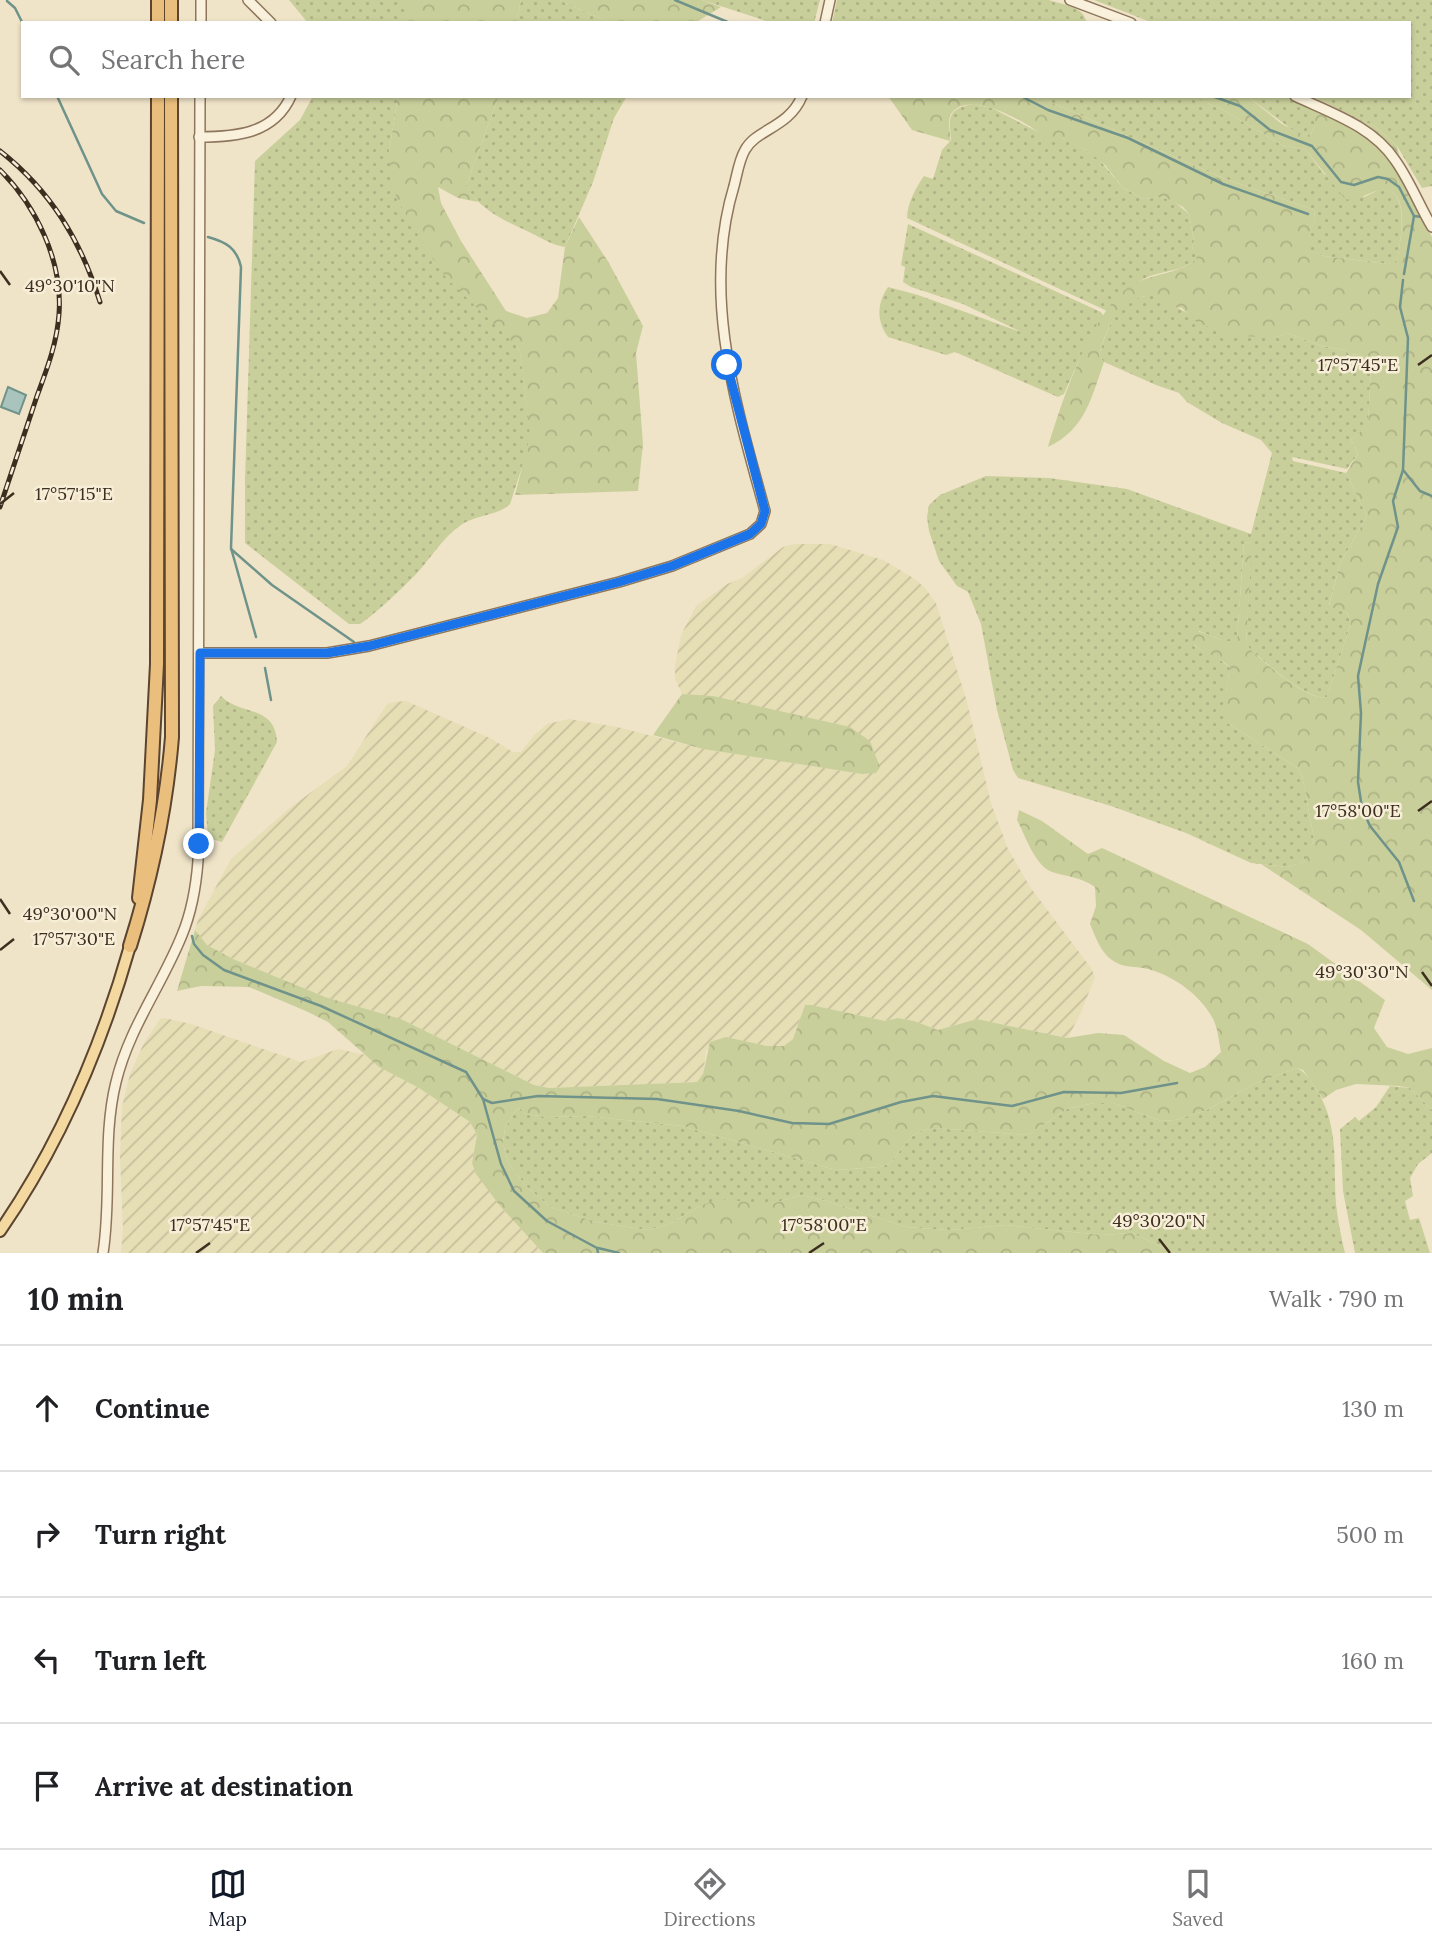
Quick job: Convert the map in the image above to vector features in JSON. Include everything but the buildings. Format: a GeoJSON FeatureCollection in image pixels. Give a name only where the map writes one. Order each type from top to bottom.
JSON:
{"type":"FeatureCollection","features":[{"type":"Feature","properties":{"kind":"highway"},"geometry":{"type":"LineString","coordinates":[[158,0],[158,21]]}},
{"type":"Feature","properties":{"kind":"highway"},"geometry":{"type":"LineString","coordinates":[[171,0],[171,21]]}},
{"type":"Feature","properties":{"kind":"highway"},"geometry":{"type":"LineString","coordinates":[[130,946],[147,836],[154,754],[157,664],[158,98]]}},
{"type":"Feature","properties":{"kind":"highway"},"geometry":{"type":"LineString","coordinates":[[130,946],[156,858],[172,737],[172,98]]}},
{"type":"Feature","properties":{"kind":"main road"},"geometry":{"type":"LineString","coordinates":[[0,1231],[46,1157],[84,1079],[108,1019],[130,946]]}},
{"type":"Feature","properties":{"kind":"street"},"geometry":{"type":"LineString","coordinates":[[201,0],[201,21]]}},
{"type":"Feature","properties":{"kind":"street"},"geometry":{"type":"LineString","coordinates":[[248,0],[267,19]]}},
{"type":"Feature","properties":{"kind":"street"},"geometry":{"type":"LineString","coordinates":[[825,21],[830,0]]}},
{"type":"Feature","properties":{"kind":"street"},"geometry":{"type":"LineString","coordinates":[[1070,0],[1126,21]]}},
{"type":"Feature","properties":{"kind":"street"},"geometry":{"type":"LineString","coordinates":[[103,1253],[109,1133],[116,1082],[136,1026],[182,936],[194,893],[199,844],[200,98]]}},
{"type":"Feature","properties":{"kind":"street"},"geometry":{"type":"LineString","coordinates":[[199,137],[234,136],[262,128],[283,111],[290,98]]}},
{"type":"Feature","properties":{"kind":"street"},"geometry":{"type":"LineString","coordinates":[[200,653],[327,653],[369,646],[672,566],[750,534],[761,524],[765,511],[727,365],[720,265],[727,211],[745,149],[794,112],[801,98]]}},
{"type":"Feature","properties":{"kind":"street"},"geometry":{"type":"LineString","coordinates":[[1299,98],[1370,133],[1395,160],[1432,227]]}},
{"type":"Feature","properties":{"kind":"shaded area"},"geometry":{"type":"Polygon","coordinates":[[[794,544],[830,544],[883,560],[915,579],[936,603],[967,702],[991,803],[1008,849],[1030,887],[1095,977],[1068,1038],[977,1019],[938,1030],[914,1021],[898,1018],[885,1021],[805,1005],[793,1039],[784,1046],[767,1046],[726,1037],[706,1051],[703,1075],[698,1082],[549,1088],[534,1085],[401,1019],[325,997],[233,959],[207,945],[195,930],[231,859],[291,807],[347,766],[387,704],[395,702],[406,701],[492,739],[513,752],[521,752],[547,724],[569,719],[617,727],[703,749],[862,774],[692,695],[682,694],[675,679],[681,635],[696,606],[727,584],[742,578],[783,547],[794,544]]]}},
{"type":"Feature","properties":{"kind":"shaded area"},"geometry":{"type":"Polygon","coordinates":[[[160,1019],[191,1024],[301,1062],[338,1049],[366,1055],[379,1067],[419,1088],[470,1122],[477,1135],[472,1163],[500,1206],[543,1253],[121,1253],[122,1107],[130,1074],[144,1043],[160,1019]]]}},
{"type":"Feature","properties":{"kind":"green space"},"geometry":{"type":"Polygon","coordinates":[[[289,0],[408,0],[408,21],[306,21],[289,0]]]}},
{"type":"Feature","properties":{"kind":"green space"},"geometry":{"type":"Polygon","coordinates":[[[408,0],[521,0],[516,21],[408,21],[408,0]]]}},
{"type":"Feature","properties":{"kind":"green space"},"geometry":{"type":"Polygon","coordinates":[[[521,0],[559,0],[606,21],[516,21],[521,0]]]}},
{"type":"Feature","properties":{"kind":"green space"},"geometry":{"type":"Polygon","coordinates":[[[559,0],[702,0],[721,7],[698,21],[606,21],[559,0]]]}},
{"type":"Feature","properties":{"kind":"green space"},"geometry":{"type":"Polygon","coordinates":[[[702,0],[820,0],[815,21],[766,21],[702,0]]]}},
{"type":"Feature","properties":{"kind":"green space"},"geometry":{"type":"Polygon","coordinates":[[[837,0],[1049,0],[1077,9],[1086,21],[832,21],[837,0]]]}},
{"type":"Feature","properties":{"kind":"green space"},"geometry":{"type":"Polygon","coordinates":[[[1094,0],[1432,0],[1432,186],[1422,188],[1397,146],[1376,127],[1315,98],[1411,98],[1411,21],[1148,21],[1094,0]]]}},
{"type":"Feature","properties":{"kind":"green space"},"geometry":{"type":"Polygon","coordinates":[[[312,98],[398,98],[389,152],[520,351],[531,440],[510,504],[500,511],[467,522],[454,530],[412,579],[360,624],[349,624],[245,543],[255,161],[300,120],[312,98]]]}},
{"type":"Feature","properties":{"kind":"green space"},"geometry":{"type":"Polygon","coordinates":[[[398,98],[498,98],[466,186],[478,202],[458,198],[438,187],[441,203],[461,241],[506,311],[527,318],[547,313],[558,298],[565,247],[579,217],[609,263],[643,326],[636,353],[643,444],[638,491],[515,495],[530,436],[520,351],[447,279],[428,252],[397,199],[390,171],[389,152],[398,98]]]}},
{"type":"Feature","properties":{"kind":"green space"},"geometry":{"type":"Polygon","coordinates":[[[498,98],[626,98],[614,118],[593,182],[565,247],[547,241],[494,214],[478,202],[466,186],[498,98]]]}},
{"type":"Feature","properties":{"kind":"green space"},"geometry":{"type":"Polygon","coordinates":[[[889,98],[1042,98],[1223,178],[1314,210],[1315,218],[1306,250],[1324,256],[1387,264],[1397,262],[1402,219],[1398,198],[1392,192],[1382,190],[1355,199],[1345,199],[1306,150],[1282,145],[1223,110],[1196,98],[1250,98],[1282,124],[1304,135],[1311,134],[1315,125],[1315,109],[1339,109],[1376,127],[1397,146],[1408,191],[1432,237],[1432,990],[1361,930],[1261,864],[1288,867],[1306,861],[1314,839],[1302,775],[1299,769],[1226,722],[1226,691],[1230,668],[1188,640],[1192,631],[1226,641],[1237,640],[1244,542],[1252,543],[1246,645],[1297,686],[1308,693],[1327,697],[1351,623],[1347,613],[1329,606],[1340,564],[1367,516],[1346,473],[1358,454],[1351,440],[1368,425],[1371,366],[1368,358],[1359,354],[1350,355],[1345,350],[1322,346],[1287,333],[1277,337],[1228,336],[1193,320],[1182,308],[1169,306],[1156,296],[1145,296],[1127,305],[1114,319],[1099,356],[1104,362],[1091,400],[1071,431],[1048,447],[1080,358],[1091,335],[1117,297],[1132,285],[1182,268],[1197,259],[1192,247],[1194,241],[1189,214],[1183,207],[1163,197],[1144,199],[1123,188],[1105,165],[1089,152],[1063,138],[1046,138],[1013,117],[984,106],[971,104],[960,107],[951,114],[950,141],[912,130],[889,98]]]}},
{"type":"Feature","properties":{"kind":"green space"},"geometry":{"type":"Polygon","coordinates":[[[1042,98],[1196,98],[1223,110],[1282,145],[1306,150],[1324,174],[1364,197],[1380,190],[1390,191],[1397,197],[1402,219],[1397,263],[1324,256],[1305,250],[1315,218],[1314,210],[1223,178],[1042,98]]]}},
{"type":"Feature","properties":{"kind":"green space"},"geometry":{"type":"Polygon","coordinates":[[[1250,98],[1291,98],[1315,109],[1315,125],[1311,134],[1295,132],[1250,98]]]}},
{"type":"Feature","properties":{"kind":"green space"},"geometry":{"type":"Polygon","coordinates":[[[973,104],[992,108],[1038,132],[1066,139],[1098,158],[1123,188],[1144,199],[1162,197],[1176,203],[1189,214],[1194,241],[1192,247],[1198,259],[1187,266],[1138,282],[1107,311],[907,218],[910,201],[918,185],[924,176],[933,179],[942,150],[951,140],[952,115],[958,108],[973,104]]]}},
{"type":"Feature","properties":{"kind":"green space"},"geometry":{"type":"Polygon","coordinates":[[[908,224],[1101,312],[1104,317],[1078,362],[1064,394],[1058,397],[955,352],[946,355],[888,337],[881,325],[879,312],[888,287],[1021,332],[963,304],[903,282],[905,267],[901,265],[908,224]]]}},
{"type":"Feature","properties":{"kind":"green space"},"geometry":{"type":"Polygon","coordinates":[[[1154,294],[1187,313],[1277,337],[1287,333],[1322,346],[1345,350],[1350,355],[1359,354],[1368,358],[1371,366],[1368,426],[1351,440],[1358,454],[1347,469],[1292,457],[1293,461],[1346,473],[1367,516],[1340,564],[1329,605],[1347,613],[1351,623],[1327,697],[1308,693],[1297,686],[1246,645],[1251,543],[1244,542],[1237,641],[1229,643],[1199,631],[1194,646],[1218,658],[1230,668],[1226,691],[1226,722],[1299,769],[1302,775],[1314,839],[1306,861],[1288,867],[1251,863],[1186,833],[1111,806],[1018,778],[1013,770],[997,710],[981,624],[968,592],[957,586],[939,561],[929,531],[929,505],[940,495],[986,476],[1049,478],[1127,489],[1251,534],[1272,453],[1261,440],[1222,423],[1187,402],[1179,393],[1104,362],[1099,356],[1107,332],[1120,310],[1132,300],[1154,294]]]}},
{"type":"Feature","properties":{"kind":"green space"},"geometry":{"type":"Polygon","coordinates":[[[682,694],[713,696],[850,727],[870,741],[880,767],[876,773],[862,774],[703,749],[653,735],[682,694]]]}},
{"type":"Feature","properties":{"kind":"green space"},"geometry":{"type":"Polygon","coordinates":[[[221,696],[237,706],[263,716],[275,730],[277,742],[222,842],[208,838],[206,813],[215,750],[213,706],[221,696]]]}},
{"type":"Feature","properties":{"kind":"green space"},"geometry":{"type":"Polygon","coordinates":[[[1019,810],[1042,821],[1088,854],[1102,848],[1308,944],[1385,1000],[1374,1028],[1387,1047],[1408,1054],[1432,1048],[1432,1110],[1410,1088],[1399,1086],[1356,1084],[1336,1090],[1323,1099],[1303,1070],[1297,1068],[1256,1083],[1207,1110],[1175,1120],[1161,1121],[1113,1103],[1094,1103],[1067,1109],[1028,1135],[934,1128],[921,1131],[912,1136],[889,1164],[836,1170],[682,1126],[587,1116],[547,1117],[526,1114],[519,1108],[505,1128],[503,1143],[508,1162],[526,1186],[550,1207],[596,1222],[647,1230],[668,1225],[718,1199],[771,1204],[801,1195],[906,1227],[950,1230],[1006,1225],[1101,1235],[1132,1233],[1175,1253],[543,1253],[500,1206],[476,1174],[472,1163],[477,1135],[470,1122],[419,1088],[379,1067],[328,1022],[308,1012],[249,987],[201,986],[177,991],[195,930],[207,945],[233,959],[325,997],[401,1019],[534,1085],[549,1088],[697,1082],[703,1074],[710,1042],[726,1037],[767,1046],[784,1046],[793,1039],[805,1005],[885,1021],[898,1018],[914,1021],[938,1030],[977,1019],[1067,1038],[1098,1033],[1124,1035],[1164,1061],[1190,1073],[1205,1067],[1221,1052],[1209,1011],[1193,994],[1174,980],[1143,968],[1120,964],[1108,957],[1090,924],[1096,906],[1095,887],[1079,879],[1052,872],[1040,863],[1017,820],[1019,810]]]}},
{"type":"Feature","properties":{"kind":"green space"},"geometry":{"type":"Polygon","coordinates":[[[1297,1068],[1307,1076],[1321,1097],[1331,1126],[1336,1204],[1345,1253],[1175,1253],[1132,1233],[1101,1235],[1006,1225],[950,1230],[906,1227],[801,1195],[771,1204],[700,1206],[668,1225],[647,1230],[596,1222],[550,1207],[526,1186],[508,1162],[503,1143],[505,1128],[520,1108],[526,1114],[547,1117],[587,1116],[682,1126],[836,1170],[879,1167],[889,1164],[912,1136],[921,1131],[934,1128],[1028,1135],[1067,1109],[1094,1103],[1113,1103],[1161,1121],[1175,1120],[1207,1110],[1256,1083],[1297,1068]]]}},
{"type":"Feature","properties":{"kind":"green space"},"geometry":{"type":"Polygon","coordinates":[[[1390,1086],[1410,1088],[1432,1110],[1432,1153],[1418,1164],[1410,1178],[1413,1196],[1405,1201],[1410,1220],[1419,1218],[1430,1253],[1355,1253],[1343,1191],[1340,1129],[1355,1117],[1359,1121],[1376,1107],[1390,1086]]]}},
{"type":"Feature","properties":{"kind":"water"},"geometry":{"type":"Polygon","coordinates":[[[8,387],[26,395],[19,414],[1,407],[8,387]]]}},
{"type":"Feature","properties":{"kind":"waterway"},"geometry":{"type":"LineString","coordinates":[[675,0],[725,21]]}},
{"type":"Feature","properties":{"kind":"waterway"},"geometry":{"type":"LineString","coordinates":[[7,1],[15,8],[22,21]]}},
{"type":"Feature","properties":{"kind":"waterway"},"geometry":{"type":"LineString","coordinates":[[58,98],[102,194],[116,211],[144,223]]}},
{"type":"Feature","properties":{"kind":"waterway"},"geometry":{"type":"LineString","coordinates":[[1025,98],[1048,110],[1128,138],[1223,184],[1308,214]]}},
{"type":"Feature","properties":{"kind":"waterway"},"geometry":{"type":"LineString","coordinates":[[1218,98],[1240,106],[1270,130],[1312,146],[1341,182],[1354,185],[1378,177],[1388,179],[1399,187],[1414,216],[1422,217]]}},
{"type":"Feature","properties":{"kind":"waterway"},"geometry":{"type":"LineString","coordinates":[[1404,274],[1414,216]]}},
{"type":"Feature","properties":{"kind":"waterway"},"geometry":{"type":"LineString","coordinates":[[208,237],[230,247],[237,255],[241,267],[231,548],[256,637]]}},
{"type":"Feature","properties":{"kind":"waterway"},"geometry":{"type":"LineString","coordinates":[[1403,280],[1400,307],[1408,338],[1403,470],[1393,501],[1398,527],[1378,584],[1358,676],[1361,713],[1358,782],[1362,808],[1370,826],[1399,862],[1414,901]]}},
{"type":"Feature","properties":{"kind":"waterway"},"geometry":{"type":"LineString","coordinates":[[1404,471],[1420,491],[1432,496]]}},
{"type":"Feature","properties":{"kind":"waterway"},"geometry":{"type":"LineString","coordinates":[[231,549],[272,585],[354,642]]}},
{"type":"Feature","properties":{"kind":"waterway"},"geometry":{"type":"LineString","coordinates":[[265,668],[271,700]]}},
{"type":"Feature","properties":{"kind":"waterway"},"geometry":{"type":"LineString","coordinates":[[192,936],[194,944],[203,955],[224,970],[321,1006],[466,1072],[483,1099],[501,1164],[514,1191],[547,1221],[597,1248],[598,1253]]}},
{"type":"Feature","properties":{"kind":"waterway"},"geometry":{"type":"LineString","coordinates":[[483,1099],[492,1103],[538,1096],[657,1099],[739,1111],[792,1123],[829,1124],[901,1102],[933,1096],[1012,1106],[1064,1092],[1121,1093],[1177,1083]]}},
{"type":"Feature","properties":{"kind":"waterway"},"geometry":{"type":"LineString","coordinates":[[598,1248],[619,1253]]}},
{"type":"Feature","properties":{"kind":"railway"},"geometry":{"type":"LineString","coordinates":[[0,151],[34,183],[62,219],[84,258],[100,302]]}},
{"type":"Feature","properties":{"kind":"railway"},"geometry":{"type":"LineString","coordinates":[[0,170],[36,217],[52,255],[59,294],[58,325],[51,356],[0,507]]}},
{"type":"Feature","properties":{"kind":"route"},"geometry":{"type":"LineString","coordinates":[[199,844],[200,653],[327,653],[369,646],[619,582],[672,566],[750,534],[761,524],[765,511],[727,365]]}}]}
